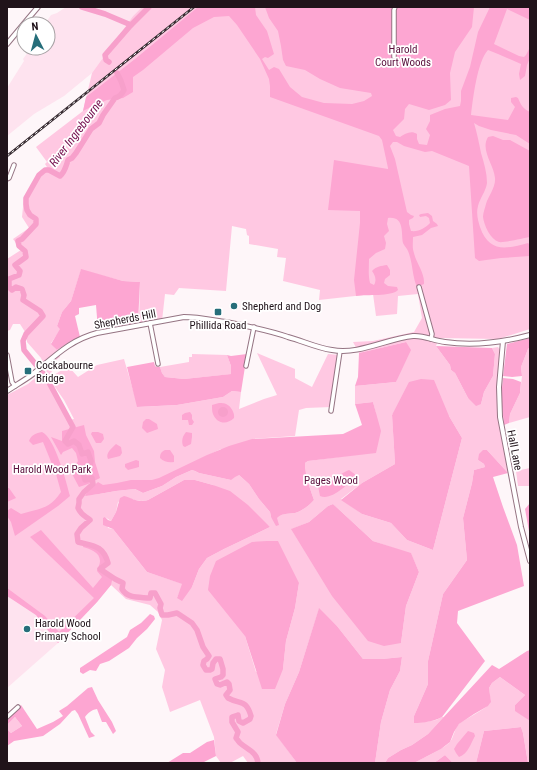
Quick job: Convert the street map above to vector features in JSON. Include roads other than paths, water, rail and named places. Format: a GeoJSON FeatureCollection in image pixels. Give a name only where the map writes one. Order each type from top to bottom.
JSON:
{"type":"FeatureCollection","features":[{"type":"Feature","properties":{"kind":"street"},"geometry":{"type":"LineString","coordinates":[[7,43],[38,7]]}},
{"type":"Feature","properties":{"kind":"street"},"geometry":{"type":"LineString","coordinates":[[394,57],[395,7]]}},
{"type":"Feature","properties":{"kind":"street"},"geometry":{"type":"LineString","coordinates":[[7,179],[9,178],[14,165]]}},
{"type":"Feature","properties":{"kind":"street"},"geometry":{"type":"LineString","coordinates":[[419,287],[432,334],[432,339]]}},
{"type":"Feature","properties":{"kind":"street","name":"Shepherds Hill"},"geometry":{"type":"LineString","coordinates":[[7,391],[71,344],[87,336],[184,317],[254,327],[325,349],[340,351],[359,349],[413,336],[454,343],[503,341],[530,335]]}},
{"type":"Feature","properties":{"kind":"street"},"geometry":{"type":"LineString","coordinates":[[150,323],[158,364]]}},
{"type":"Feature","properties":{"kind":"street"},"geometry":{"type":"LineString","coordinates":[[246,366],[254,327]]}},
{"type":"Feature","properties":{"kind":"street","name":"Hall Lane"},"geometry":{"type":"LineString","coordinates":[[503,341],[500,417],[522,532],[530,561]]}},
{"type":"Feature","properties":{"kind":"street"},"geometry":{"type":"LineString","coordinates":[[331,411],[340,351]]}},
{"type":"Feature","properties":{"kind":"street"},"geometry":{"type":"LineString","coordinates":[[7,355],[12,382],[15,386]]}},
{"type":"Feature","properties":{"kind":"street"},"geometry":{"type":"LineString","coordinates":[[7,717],[18,707]]}},
{"type":"Feature","properties":{"kind":"waterway"},"geometry":{"type":"LineString","coordinates":[[82,7],[105,14],[131,25]]}},
{"type":"Feature","properties":{"kind":"waterway","name":"River Ingrebourne"},"geometry":{"type":"LineString","coordinates":[[109,62],[106,60],[105,55],[149,7]]}},
{"type":"Feature","properties":{"kind":"waterway","name":"River Ingrebourne"},"geometry":{"type":"LineString","coordinates":[[117,73],[124,90],[122,94],[115,98],[99,123],[91,129],[76,153],[68,160],[62,174],[60,176],[49,170],[45,170],[39,175],[26,198],[27,210],[30,215],[36,219],[36,224],[22,239],[18,241],[19,246],[25,251],[26,257],[15,265],[20,271],[19,275],[9,279],[9,287],[12,290],[16,287],[22,289],[24,295],[23,300],[40,311],[43,316],[26,334],[23,341],[24,350],[46,377],[73,427],[65,441],[68,444],[74,441],[79,445],[82,454],[88,452],[91,461],[90,466],[85,467],[83,473],[85,480],[92,478],[93,484],[79,499],[78,508],[82,514],[90,520],[77,534],[78,542],[97,547],[103,553],[108,563],[100,569],[123,583],[122,589],[124,592],[134,597],[150,598],[151,593],[155,593],[161,604],[160,608],[162,615],[177,613],[192,623],[197,630],[203,647],[209,656],[204,661],[203,665],[206,670],[212,669],[213,663],[216,659],[220,659],[223,675],[215,679],[217,684],[220,685],[227,682],[230,690],[226,695],[228,698],[242,703],[249,711],[251,716],[250,719],[243,723],[239,721],[238,715],[232,717],[232,722],[238,732],[236,738],[256,756],[258,763]]}},
{"type":"Feature","properties":{"kind":"railway"},"geometry":{"type":"LineString","coordinates":[[7,156],[194,7]]}},
{"type":"Feature","properties":{"kind":"place","name":"Shepherd and Dog"},"geometry":{"type":"Point","coordinates":[234,306]}},
{"type":"Feature","properties":{"kind":"place","name":"Phillida Road"},"geometry":{"type":"Point","coordinates":[218,312]}},
{"type":"Feature","properties":{"kind":"place","name":"Cockabourne Bridge"},"geometry":{"type":"Point","coordinates":[28,371]}},
{"type":"Feature","properties":{"kind":"place","name":"Harold Wood Primary School"},"geometry":{"type":"Point","coordinates":[27,629]}},
{"type":"Feature","properties":{"kind":"park label","name":"Harold Court Woods"},"geometry":{"type":"Point","coordinates":[403,55]}},
{"type":"Feature","properties":{"kind":"park label","name":"Harold Wood Park"},"geometry":{"type":"Point","coordinates":[52,469]}},
{"type":"Feature","properties":{"kind":"park label","name":"Pages Wood"},"geometry":{"type":"Point","coordinates":[331,480]}}]}
